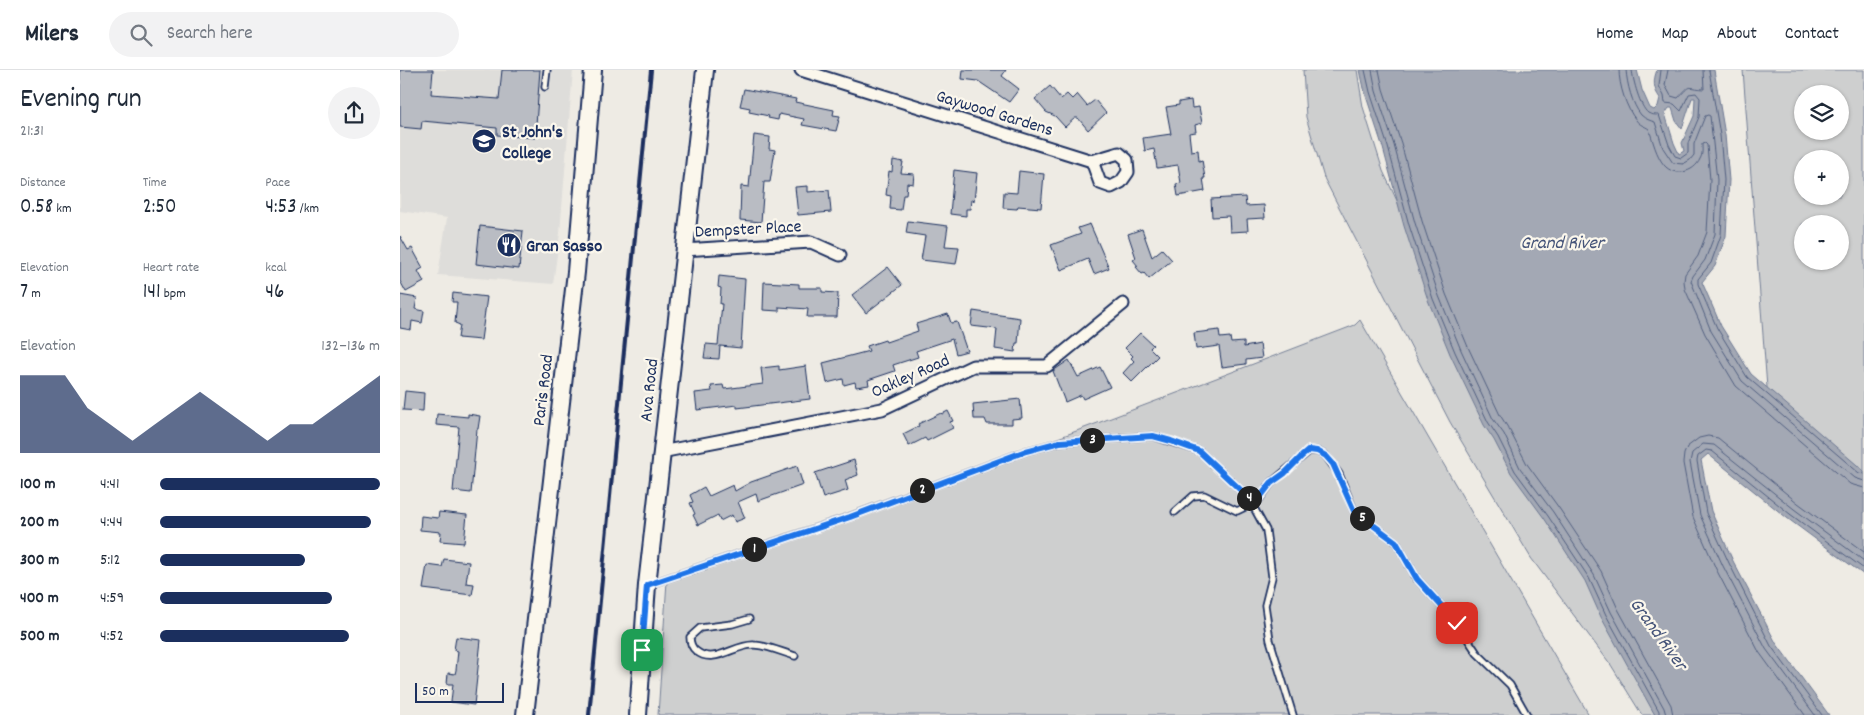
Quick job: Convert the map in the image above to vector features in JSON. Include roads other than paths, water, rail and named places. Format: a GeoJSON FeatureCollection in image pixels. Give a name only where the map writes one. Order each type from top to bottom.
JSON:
{"type":"FeatureCollection","features":[{"type":"Feature","properties":{"kind":"street","name":"Paris Road"},"geometry":{"type":"LineString","coordinates":[[525,715],[576,272],[594,70]]}},
{"type":"Feature","properties":{"kind":"street","name":"Ava Road"},"geometry":{"type":"LineString","coordinates":[[638,715],[647,585],[704,70]]}},
{"type":"Feature","properties":{"kind":"street","name":"Gaywood Gardens"},"geometry":{"type":"LineString","coordinates":[[801,70],[1092,161]]}},
{"type":"Feature","properties":{"kind":"street","name":"Dempster Place"},"geometry":{"type":"LineString","coordinates":[[684,250],[811,242],[840,255]]}},
{"type":"Feature","properties":{"kind":"street","name":"Oakley Road"},"geometry":{"type":"LineString","coordinates":[[661,452],[882,409],[973,366],[1047,366],[1123,304]]}},
{"type":"Feature","properties":{"kind":"lane"},"geometry":{"type":"LineString","coordinates":[[545,87],[547,70]]}},
{"type":"Feature","properties":{"kind":"lane"},"geometry":{"type":"LineString","coordinates":[[647,585],[850,517],[1026,451],[1060,442],[1153,436],[1199,451],[1248,497],[1266,530],[1272,577],[1265,605],[1270,640],[1293,715]]}},
{"type":"Feature","properties":{"kind":"lane"},"geometry":{"type":"LineString","coordinates":[[1175,512],[1193,496],[1204,495],[1237,510],[1258,500],[1271,483],[1285,473],[1309,450],[1317,451],[1326,456],[1339,474],[1354,511],[1396,542],[1417,579],[1457,623],[1478,653],[1510,685],[1528,715]]}},
{"type":"Feature","properties":{"kind":"lane"},"geometry":{"type":"LineString","coordinates":[[749,619],[697,630],[690,637],[692,647],[700,653],[716,656],[741,646],[755,645],[795,656]]}},
{"type":"Feature","properties":{"kind":"water","name":"Grand River"},"geometry":{"type":"Polygon","coordinates":[[[1360,70],[1637,70],[1642,90],[1650,108],[1654,110],[1658,106],[1660,98],[1654,84],[1657,70],[1714,70],[1725,135],[1729,180],[1726,236],[1715,266],[1702,282],[1721,326],[1751,374],[1864,471],[1864,575],[1787,518],[1708,454],[1701,460],[1711,511],[1733,561],[1776,643],[1829,715],[1655,715],[1601,617],[1585,581],[1544,518],[1511,473],[1484,425],[1450,354],[1428,300],[1365,93],[1360,70]],[[1692,98],[1682,129],[1676,121],[1672,108],[1669,108],[1665,114],[1679,154],[1684,151],[1682,143],[1694,116],[1695,98],[1692,98]]]}},
{"type":"Feature","properties":{"kind":"railway"},"geometry":{"type":"LineString","coordinates":[[589,715],[651,70]]}},
{"type":"Feature","properties":{"kind":"place","name":"St John's College"},"geometry":{"type":"Point","coordinates":[484,141]}},
{"type":"Feature","properties":{"kind":"place","name":"Gran Sasso"},"geometry":{"type":"Point","coordinates":[509,245]}}]}
